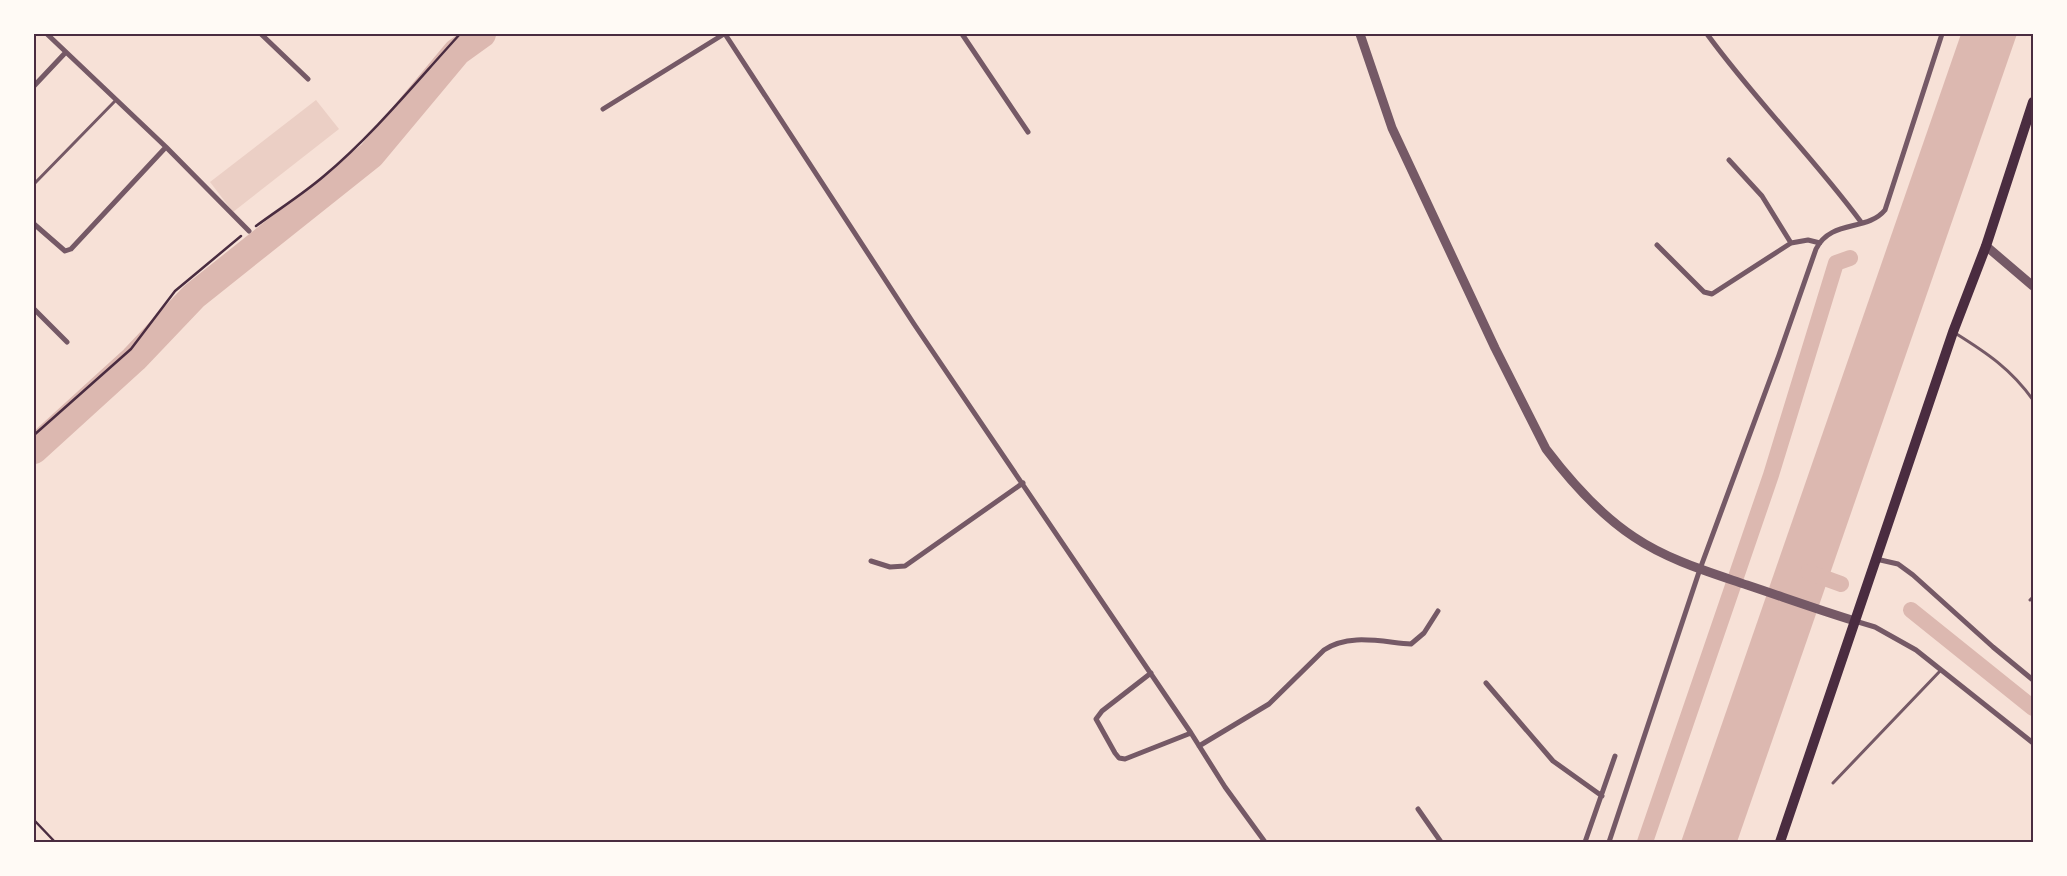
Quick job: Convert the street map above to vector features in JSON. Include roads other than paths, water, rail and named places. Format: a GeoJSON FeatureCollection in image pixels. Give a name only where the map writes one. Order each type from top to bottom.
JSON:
{"type":"FeatureCollection","features":[{"type":"Feature","properties":{"kind":"main road"},"geometry":{"type":"LineString","coordinates":[[1780,842],[1953,332],[1986,246],[2033,102]]}},
{"type":"Feature","properties":{"kind":"street"},"geometry":{"type":"LineString","coordinates":[[47,34],[166,147],[249,231]]}},
{"type":"Feature","properties":{"kind":"street"},"geometry":{"type":"LineString","coordinates":[[261,34],[308,79]]}},
{"type":"Feature","properties":{"kind":"street"},"geometry":{"type":"LineString","coordinates":[[603,109],[724,34],[914,324],[1151,673],[1225,787],[1265,842]]}},
{"type":"Feature","properties":{"kind":"street"},"geometry":{"type":"LineString","coordinates":[[962,34],[1028,132]]}},
{"type":"Feature","properties":{"kind":"street"},"geometry":{"type":"LineString","coordinates":[[1360,34],[1392,128],[1496,348],[1546,449],[1587,498],[1635,538],[1665,554],[1708,571],[1875,627],[1893,636],[1916,650],[2033,743]]}},
{"type":"Feature","properties":{"kind":"street"},"geometry":{"type":"LineString","coordinates":[[1707,34],[1771,114],[1841,195],[1861,222]]}},
{"type":"Feature","properties":{"kind":"street"},"geometry":{"type":"LineString","coordinates":[[1609,842],[1708,571],[1820,243],[1837,230],[1873,220],[1885,210],[1942,34]]}},
{"type":"Feature","properties":{"kind":"street"},"geometry":{"type":"LineString","coordinates":[[34,86],[66,52]]}},
{"type":"Feature","properties":{"kind":"street"},"geometry":{"type":"LineString","coordinates":[[34,224],[65,251],[71,249],[166,147]]}},
{"type":"Feature","properties":{"kind":"street"},"geometry":{"type":"LineString","coordinates":[[1729,160],[1762,196],[1791,243]]}},
{"type":"Feature","properties":{"kind":"street"},"geometry":{"type":"LineString","coordinates":[[1657,245],[1704,292],[1712,294],[1791,243],[1799,240],[1820,243]]}},
{"type":"Feature","properties":{"kind":"street"},"geometry":{"type":"LineString","coordinates":[[1986,246],[2033,286]]}},
{"type":"Feature","properties":{"kind":"street"},"geometry":{"type":"LineString","coordinates":[[34,309],[67,342]]}},
{"type":"Feature","properties":{"kind":"street"},"geometry":{"type":"LineString","coordinates":[[872,561],[890,567],[905,566],[1023,483]]}},
{"type":"Feature","properties":{"kind":"street"},"geometry":{"type":"LineString","coordinates":[[1876,559],[1898,564],[1913,575],[1993,647],[2033,680]]}},
{"type":"Feature","properties":{"kind":"street"},"geometry":{"type":"LineString","coordinates":[[1199,746],[1269,704],[1333,643],[1363,640],[1410,644],[1424,633],[1438,611]]}},
{"type":"Feature","properties":{"kind":"street"},"geometry":{"type":"LineString","coordinates":[[1151,673],[1102,710],[1096,718],[1115,753],[1119,758],[1125,759],[1191,733]]}},
{"type":"Feature","properties":{"kind":"street"},"geometry":{"type":"LineString","coordinates":[[1486,683],[1553,761],[1602,796]]}},
{"type":"Feature","properties":{"kind":"street"},"geometry":{"type":"LineString","coordinates":[[1586,842],[1615,756]]}},
{"type":"Feature","properties":{"kind":"street"},"geometry":{"type":"LineString","coordinates":[[1418,809],[1441,842]]}},
{"type":"Feature","properties":{"kind":"lane"},"geometry":{"type":"LineString","coordinates":[[34,184],[116,100]]}},
{"type":"Feature","properties":{"kind":"lane"},"geometry":{"type":"LineString","coordinates":[[1953,332],[1989,354],[2005,367],[2033,400]]}},
{"type":"Feature","properties":{"kind":"lane"},"geometry":{"type":"LineString","coordinates":[[1833,783],[1942,670]]}},
{"type":"Feature","properties":{"kind":"waterway"},"geometry":{"type":"LineString","coordinates":[[34,450],[134,359],[194,296],[371,155],[457,52],[482,34]]}},
{"type":"Feature","properties":{"kind":"waterway"},"geometry":{"type":"LineString","coordinates":[[1645,842],[1771,475],[1836,263],[1850,258]]}},
{"type":"Feature","properties":{"kind":"waterway"},"geometry":{"type":"LineString","coordinates":[[1808,572],[1841,584]]}},
{"type":"Feature","properties":{"kind":"waterway"},"geometry":{"type":"LineString","coordinates":[[1911,610],[2033,708]]}}]}
